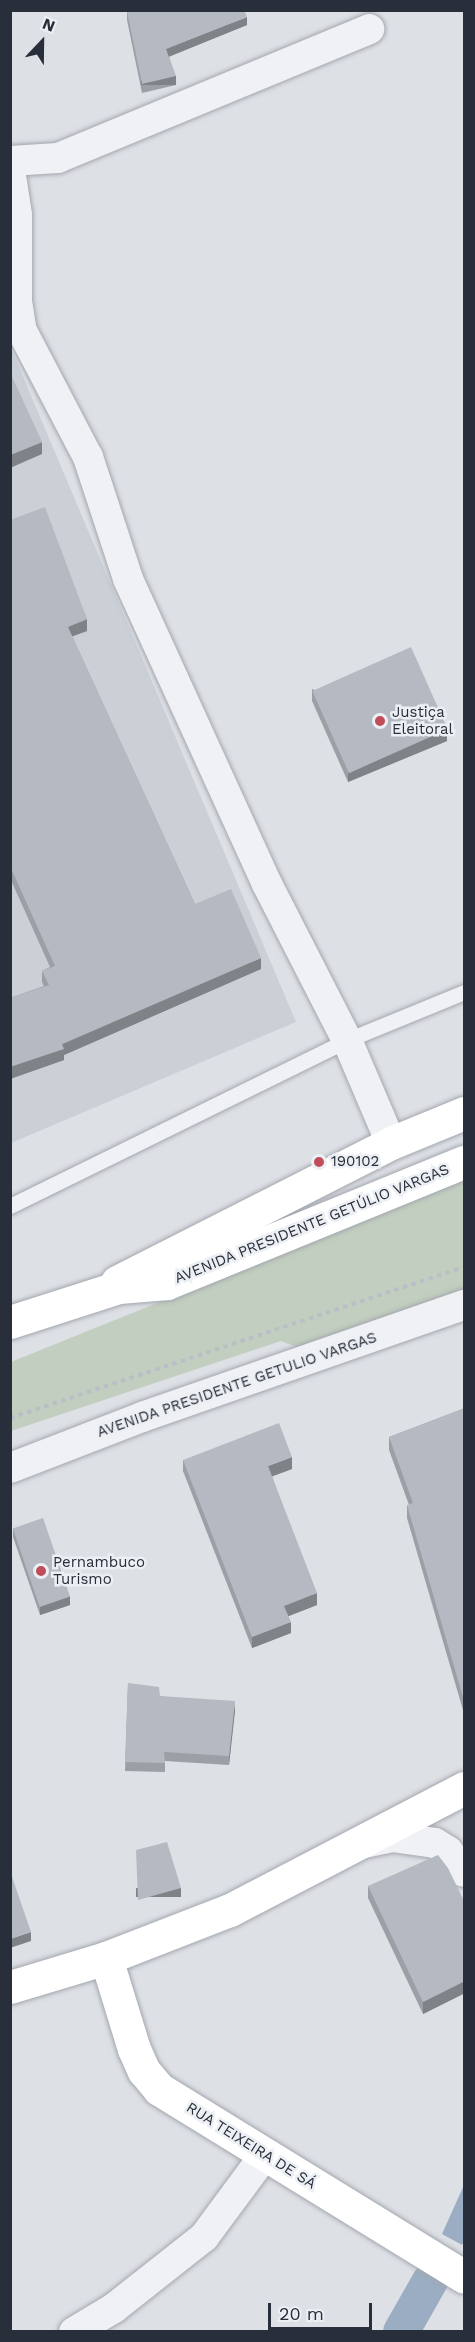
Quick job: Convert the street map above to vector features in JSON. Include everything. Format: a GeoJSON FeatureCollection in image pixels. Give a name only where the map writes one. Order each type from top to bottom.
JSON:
{"type":"FeatureCollection","features":[{"type":"Feature","properties":{"kind":"street"},"geometry":{"type":"LineString","coordinates":[[10,162],[58,158],[369,29]]}},
{"type":"Feature","properties":{"kind":"street"},"geometry":{"type":"LineString","coordinates":[[10,169],[17,215],[17,301],[22,331],[88,457],[128,579],[267,884],[347,1041],[391,1143]]}},
{"type":"Feature","properties":{"kind":"street","name":"AVENIDA PRESIDENTE GETÚLIO VARGAS"},"geometry":{"type":"LineString","coordinates":[[88,1297],[391,1143],[465,1113]]}},
{"type":"Feature","properties":{"kind":"street","name":"AVENIDA PRESIDENTE GETÚLIO VARGAS"},"geometry":{"type":"LineString","coordinates":[[10,1322],[118,1287],[167,1284],[465,1162]]}},
{"type":"Feature","properties":{"kind":"street","name":"AVENIDA PRESIDENTE GETULIO VARGAS"},"geometry":{"type":"LineString","coordinates":[[10,1468],[142,1417],[465,1305]]}},
{"type":"Feature","properties":{"kind":"street"},"geometry":{"type":"LineString","coordinates":[[10,1987],[106,1958],[230,1910],[411,1814],[465,1788]]}},
{"type":"Feature","properties":{"kind":"street"},"geometry":{"type":"LineString","coordinates":[[353,1845],[393,1837],[435,1844],[448,1851],[465,1872]]}},
{"type":"Feature","properties":{"kind":"street","name":"RUA TEIXEIRA DE SÁ"},"geometry":{"type":"LineString","coordinates":[[106,1958],[144,2071],[159,2089],[264,2156],[465,2277]]}},
{"type":"Feature","properties":{"kind":"street"},"geometry":{"type":"LineString","coordinates":[[74,2331],[114,2308],[204,2237],[264,2156]]}},
{"type":"Feature","properties":{"kind":"lane"},"geometry":{"type":"LineString","coordinates":[[10,1206],[347,1041],[465,992]]}},
{"type":"Feature","properties":{"kind":"path"},"geometry":{"type":"LineString","coordinates":[[10,1418],[465,1267]]}},
{"type":"Feature","properties":{"kind":"shaded area"},"geometry":{"type":"Polygon","coordinates":[[[10,346],[296,1022],[11,1143],[10,1143],[10,346]]]}},
{"type":"Feature","properties":{"kind":"green space"},"geometry":{"type":"Polygon","coordinates":[[[464,1179],[464,1308],[321,1356],[281,1341],[11,1431],[11,1362],[464,1179]]]}},
{"type":"Feature","properties":{"kind":"water"},"geometry":{"type":"Polygon","coordinates":[[[464,2185],[464,2240],[462,2245],[442,2234],[464,2185]]]}},
{"type":"Feature","properties":{"kind":"building"},"geometry":{"type":"Polygon","coordinates":[[[244,10],[247,17],[166,49],[176,76],[142,84],[127,11],[244,10]]]}},
{"type":"Feature","properties":{"kind":"building"},"geometry":{"type":"Polygon","coordinates":[[[10,372],[42,442],[10,455],[10,372]]]}},
{"type":"Feature","properties":{"kind":"building"},"geometry":{"type":"Polygon","coordinates":[[[45,507],[87,619],[68,627],[195,904],[231,889],[261,958],[62,1044],[64,1049],[10,1067],[10,998],[49,985],[42,971],[55,966],[10,866],[10,520],[45,507]]]}},
{"type":"Feature","properties":{"kind":"building","name":"Justiça Eleitoral"},"geometry":{"type":"Polygon","coordinates":[[[411,647],[448,729],[349,773],[312,691],[411,647]]]}},
{"type":"Feature","properties":{"kind":"building"},"geometry":{"type":"Polygon","coordinates":[[[465,1408],[465,1704],[407,1505],[413,1503],[389,1437],[465,1408]]]}},
{"type":"Feature","properties":{"kind":"building"},"geometry":{"type":"Polygon","coordinates":[[[279,1423],[292,1457],[268,1466],[317,1593],[284,1606],[291,1622],[252,1637],[183,1460],[279,1423]]]}},
{"type":"Feature","properties":{"kind":"building","name":"Pernambuco Turismo"},"geometry":{"type":"Polygon","coordinates":[[[43,1518],[70,1596],[40,1607],[13,1528],[43,1518]]]}},
{"type":"Feature","properties":{"kind":"building"},"geometry":{"type":"Polygon","coordinates":[[[128,1683],[159,1687],[160,1696],[235,1701],[229,1756],[164,1752],[165,1763],[125,1762],[128,1683]]]}},
{"type":"Feature","properties":{"kind":"building"},"geometry":{"type":"Polygon","coordinates":[[[167,1842],[181,1888],[138,1900],[136,1850],[167,1842]]]}},
{"type":"Feature","properties":{"kind":"building"},"geometry":{"type":"Polygon","coordinates":[[[438,1855],[448,1868],[465,1903],[465,1981],[423,2002],[368,1886],[438,1855]]]}},
{"type":"Feature","properties":{"kind":"building"},"geometry":{"type":"Polygon","coordinates":[[[10,1871],[31,1932],[10,1939],[10,1871]]]}},
{"type":"Feature","properties":{"kind":"waterway"},"geometry":{"type":"LineString","coordinates":[[401,2332],[430,2281]]}},
{"type":"Feature","properties":{"kind":"place","name":"Justiça Eleitoral"},"geometry":{"type":"Point","coordinates":[380,721]}},
{"type":"Feature","properties":{"kind":"place","name":"190102"},"geometry":{"type":"Point","coordinates":[319,1162]}},
{"type":"Feature","properties":{"kind":"place","name":"Pernambuco Turismo"},"geometry":{"type":"Point","coordinates":[41,1571]}}]}
